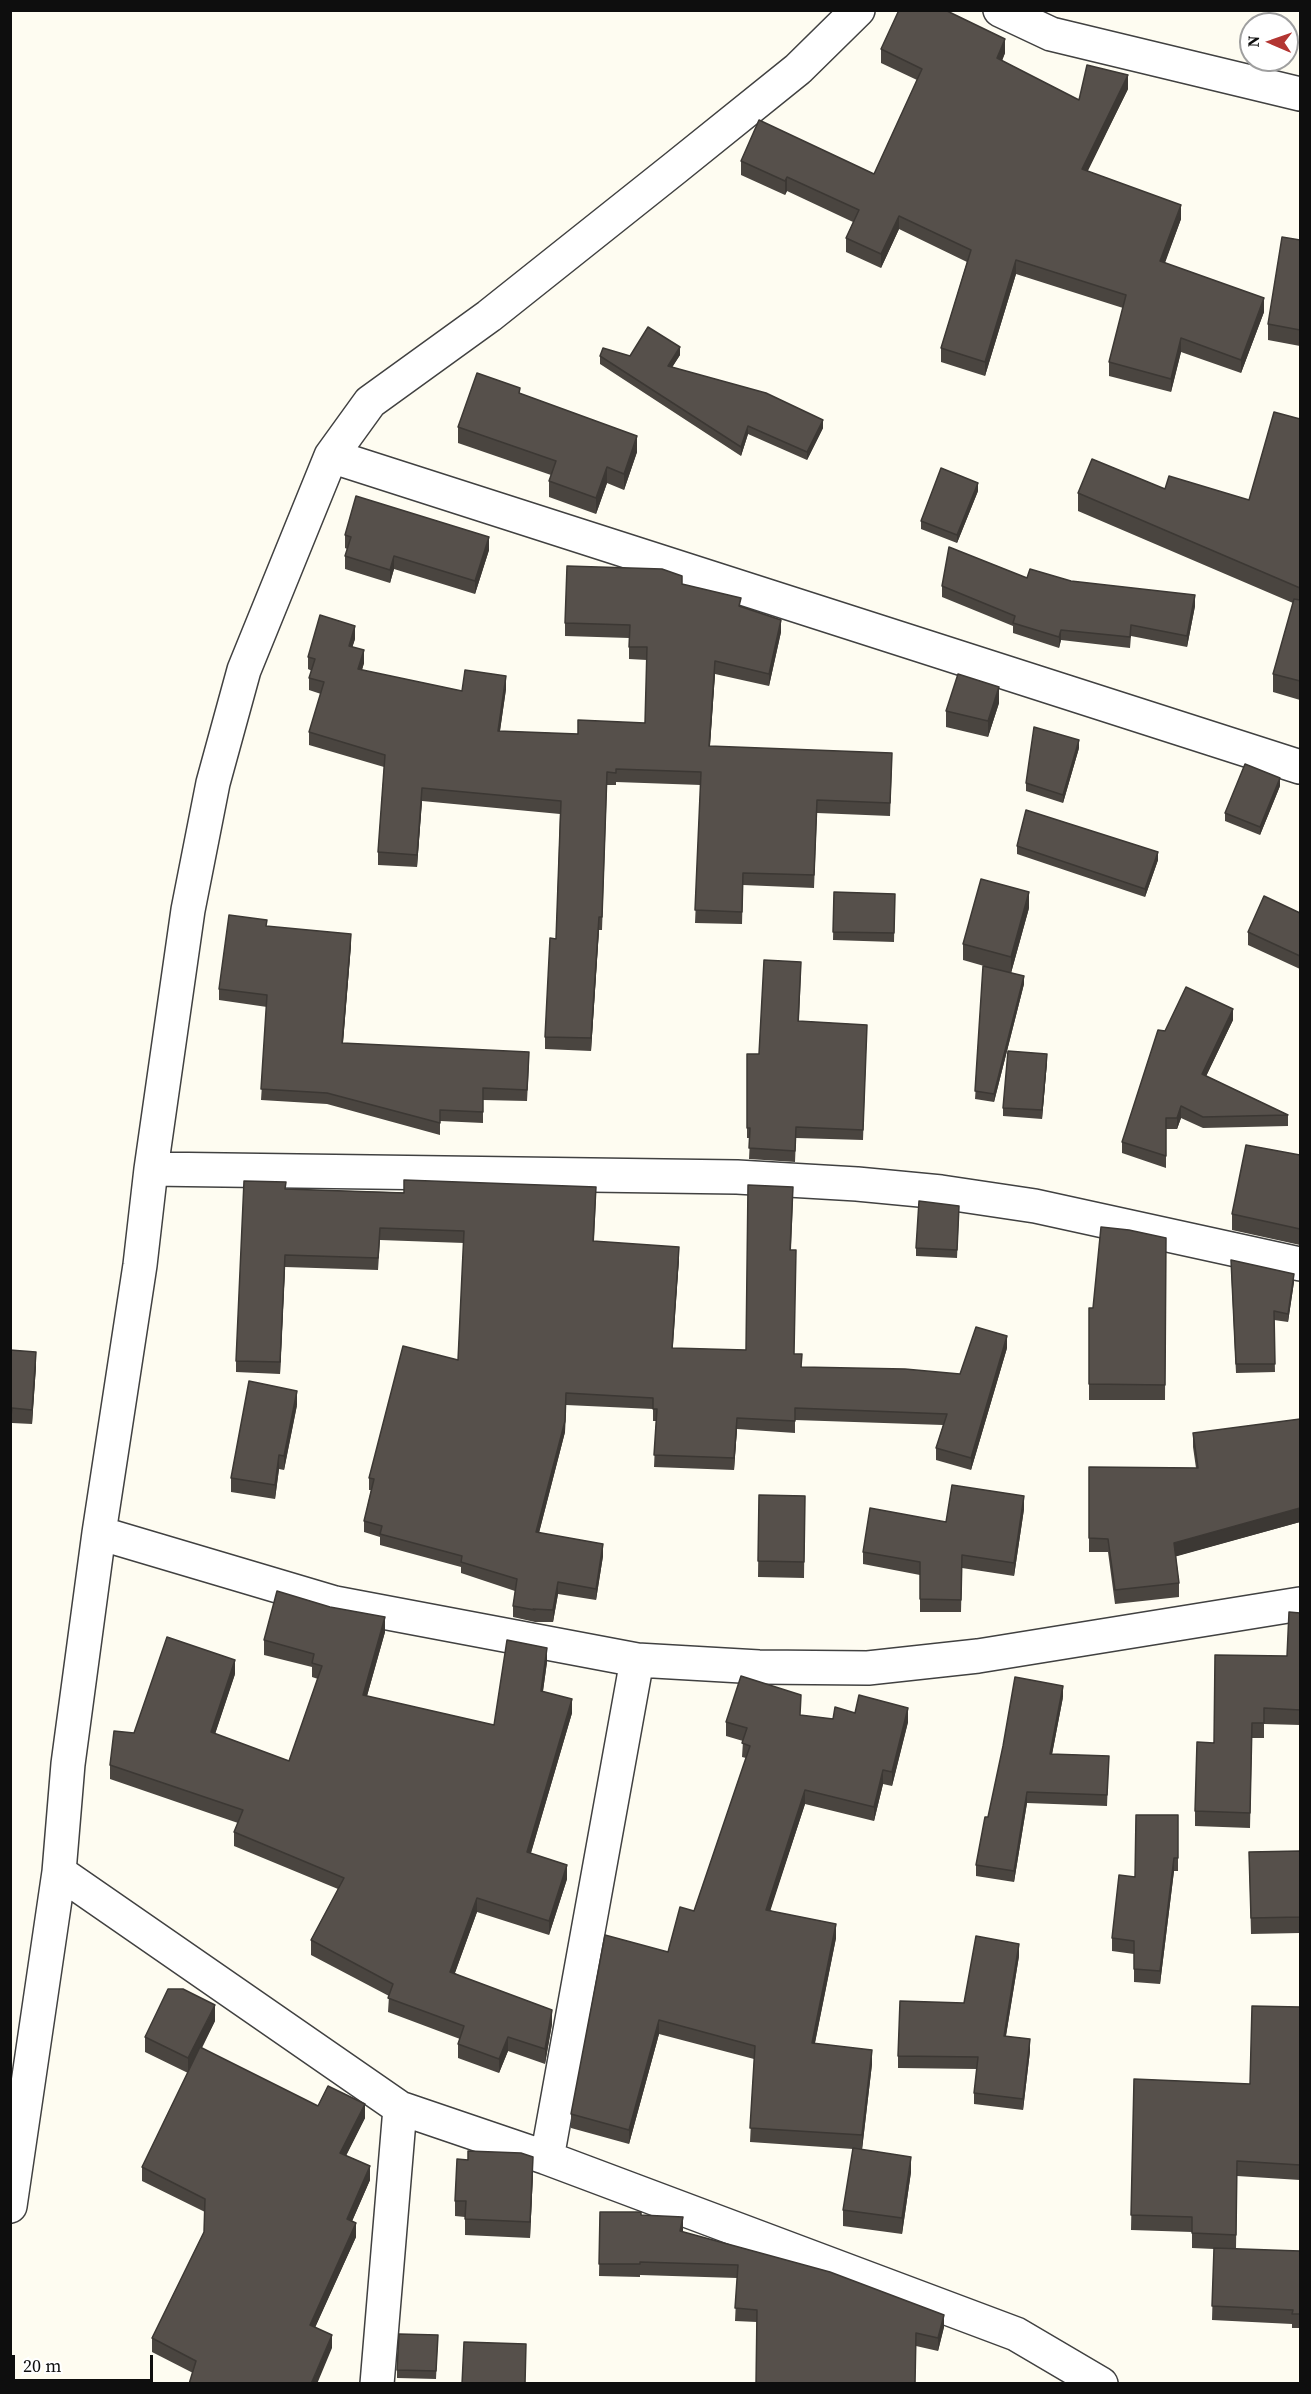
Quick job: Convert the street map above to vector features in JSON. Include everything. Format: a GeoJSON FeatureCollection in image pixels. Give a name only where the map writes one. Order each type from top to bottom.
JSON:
{"type":"FeatureCollection","features":[{"type":"Feature","properties":{"kind":"street"},"geometry":{"type":"LineString","coordinates":[[10,2206],[59,1872],[68,1764],[99,1533],[140,1265],[151,1169],[188,910],[213,783],[244,670],[331,456],[370,402],[489,316],[798,69],[858,10]]}},
{"type":"Feature","properties":{"kind":"street"},"geometry":{"type":"LineString","coordinates":[[1000,10],[1051,34],[1300,94]]}},
{"type":"Feature","properties":{"kind":"street"},"geometry":{"type":"LineString","coordinates":[[331,456],[1300,767]]}},
{"type":"Feature","properties":{"kind":"street"},"geometry":{"type":"LineString","coordinates":[[151,1169],[737,1177],[857,1184],[940,1192],[1035,1206],[1300,1264]]}},
{"type":"Feature","properties":{"kind":"street"},"geometry":{"type":"LineString","coordinates":[[99,1533],[335,1603],[637,1659],[759,1667],[868,1668],[978,1656],[1300,1604]]}},
{"type":"Feature","properties":{"kind":"street"},"geometry":{"type":"LineString","coordinates":[[546,2158],[637,1659]]}},
{"type":"Feature","properties":{"kind":"street"},"geometry":{"type":"LineString","coordinates":[[59,1872],[400,2108],[546,2158],[1016,2334],[1101,2384]]}},
{"type":"Feature","properties":{"kind":"street"},"geometry":{"type":"LineString","coordinates":[[378,2384],[400,2108]]}},
{"type":"Feature","properties":{"kind":"building"},"geometry":{"type":"Polygon","coordinates":[[[899,10],[945,10],[1005,39],[997,58],[1079,100],[1087,65],[1128,75],[1082,169],[1181,205],[1160,261],[1264,298],[1241,360],[1181,338],[1171,379],[1109,362],[1126,295],[1016,260],[985,362],[941,348],[971,250],[899,216],[881,254],[846,238],[859,210],[787,177],[785,181],[741,161],[759,120],[874,174],[922,69],[881,49],[899,10]]]}},
{"type":"Feature","properties":{"kind":"building"},"geometry":{"type":"Polygon","coordinates":[[[1282,237],[1300,240],[1300,330],[1268,324],[1282,237]]]}},
{"type":"Feature","properties":{"kind":"building"},"geometry":{"type":"Polygon","coordinates":[[[648,327],[680,347],[668,366],[766,393],[823,420],[807,452],[748,426],[741,447],[600,356],[603,348],[630,356],[648,327]]]}},
{"type":"Feature","properties":{"kind":"building"},"geometry":{"type":"Polygon","coordinates":[[[477,373],[520,388],[519,393],[637,436],[624,474],[607,467],[596,498],[549,481],[556,461],[458,427],[477,373]]]}},
{"type":"Feature","properties":{"kind":"building"},"geometry":{"type":"Polygon","coordinates":[[[1274,412],[1300,419],[1300,588],[1078,493],[1092,459],[1165,489],[1169,476],[1249,500],[1274,412]]]}},
{"type":"Feature","properties":{"kind":"building"},"geometry":{"type":"Polygon","coordinates":[[[941,468],[978,483],[957,535],[921,521],[941,468]]]}},
{"type":"Feature","properties":{"kind":"building"},"geometry":{"type":"Polygon","coordinates":[[[356,496],[489,537],[475,581],[394,556],[390,570],[345,556],[351,537],[345,535],[356,496]]]}},
{"type":"Feature","properties":{"kind":"building"},"geometry":{"type":"Polygon","coordinates":[[[949,547],[1027,578],[1030,569],[1071,581],[1195,595],[1187,636],[1131,625],[1130,637],[1061,630],[1059,637],[1013,623],[1015,616],[942,586],[949,547]]]}},
{"type":"Feature","properties":{"kind":"building"},"geometry":{"type":"Polygon","coordinates":[[[567,566],[662,569],[682,576],[682,584],[741,598],[739,606],[781,620],[769,674],[715,661],[709,746],[892,753],[890,803],[817,800],[814,875],[743,873],[742,912],[695,910],[701,772],[616,769],[616,773],[607,772],[602,917],[599,917],[591,1038],[545,1037],[550,938],[556,939],[561,801],[422,788],[417,855],[378,852],[385,755],[309,732],[324,682],[309,678],[315,659],[308,657],[320,615],[355,626],[349,646],[364,650],[358,669],[462,691],[465,670],[506,676],[498,731],[578,734],[578,720],[645,723],[647,647],[629,647],[630,625],[565,623],[567,566]]]}},
{"type":"Feature","properties":{"kind":"building"},"geometry":{"type":"Polygon","coordinates":[[[1294,599],[1300,600],[1300,681],[1273,674],[1294,599]]]}},
{"type":"Feature","properties":{"kind":"building"},"geometry":{"type":"Polygon","coordinates":[[[958,674],[999,687],[988,721],[946,711],[958,674]]]}},
{"type":"Feature","properties":{"kind":"building"},"geometry":{"type":"Polygon","coordinates":[[[1034,727],[1079,740],[1063,795],[1026,783],[1034,727]]]}},
{"type":"Feature","properties":{"kind":"building"},"geometry":{"type":"Polygon","coordinates":[[[1245,764],[1280,778],[1260,827],[1225,813],[1245,764]]]}},
{"type":"Feature","properties":{"kind":"building"},"geometry":{"type":"Polygon","coordinates":[[[1026,810],[1158,852],[1145,889],[1017,846],[1026,810]]]}},
{"type":"Feature","properties":{"kind":"building"},"geometry":{"type":"Polygon","coordinates":[[[981,879],[1029,892],[1011,957],[963,944],[981,879]]]}},
{"type":"Feature","properties":{"kind":"building"},"geometry":{"type":"Polygon","coordinates":[[[834,892],[895,894],[894,933],[833,932],[834,892]]]}},
{"type":"Feature","properties":{"kind":"building"},"geometry":{"type":"Polygon","coordinates":[[[1264,896],[1300,913],[1300,956],[1248,932],[1264,896]]]}},
{"type":"Feature","properties":{"kind":"building"},"geometry":{"type":"Polygon","coordinates":[[[229,915],[267,920],[266,926],[351,934],[342,1043],[529,1052],[527,1090],[483,1088],[483,1112],[440,1110],[440,1123],[327,1093],[261,1089],[267,995],[219,989],[229,915]]]}},
{"type":"Feature","properties":{"kind":"building"},"geometry":{"type":"Polygon","coordinates":[[[764,960],[801,962],[798,1021],[867,1025],[863,1130],[796,1127],[795,1151],[749,1148],[747,1054],[759,1054],[764,960]]]}},
{"type":"Feature","properties":{"kind":"building"},"geometry":{"type":"Polygon","coordinates":[[[983,966],[1024,976],[994,1094],[975,1091],[983,966]]]}},
{"type":"Feature","properties":{"kind":"building"},"geometry":{"type":"Polygon","coordinates":[[[1186,987],[1233,1009],[1202,1074],[1288,1115],[1203,1117],[1181,1106],[1177,1118],[1166,1118],[1166,1156],[1122,1142],[1158,1030],[1165,1031],[1186,987]]]}},
{"type":"Feature","properties":{"kind":"building"},"geometry":{"type":"Polygon","coordinates":[[[1008,1051],[1047,1054],[1042,1110],[1003,1108],[1008,1051]]]}},
{"type":"Feature","properties":{"kind":"building"},"geometry":{"type":"Polygon","coordinates":[[[1246,1145],[1300,1155],[1300,1229],[1232,1214],[1246,1145]]]}},
{"type":"Feature","properties":{"kind":"building"},"geometry":{"type":"Polygon","coordinates":[[[404,1180],[596,1187],[593,1241],[679,1247],[672,1348],[746,1350],[748,1185],[793,1187],[790,1250],[796,1250],[794,1354],[802,1354],[801,1367],[905,1369],[960,1374],[976,1327],[1007,1336],[971,1458],[936,1448],[947,1414],[795,1408],[795,1421],[737,1418],[734,1458],[654,1455],[657,1409],[653,1409],[653,1398],[566,1393],[565,1421],[536,1532],[603,1544],[596,1589],[558,1582],[553,1610],[513,1606],[517,1579],[461,1562],[462,1556],[380,1534],[382,1526],[364,1521],[374,1479],[369,1478],[403,1346],[458,1360],[464,1231],[380,1228],[378,1258],[285,1255],[280,1362],[236,1361],[244,1181],[286,1182],[285,1189],[404,1193],[404,1180]]]}},
{"type":"Feature","properties":{"kind":"building"},"geometry":{"type":"Polygon","coordinates":[[[919,1201],[959,1206],[957,1250],[916,1248],[919,1201]]]}},
{"type":"Feature","properties":{"kind":"building"},"geometry":{"type":"Polygon","coordinates":[[[1101,1227],[1166,1238],[1165,1385],[1089,1384],[1089,1308],[1093,1308],[1101,1227]]]}},
{"type":"Feature","properties":{"kind":"building"},"geometry":{"type":"Polygon","coordinates":[[[1231,1260],[1294,1274],[1288,1314],[1274,1311],[1275,1364],[1236,1364],[1231,1260]]]}},
{"type":"Feature","properties":{"kind":"building"},"geometry":{"type":"Polygon","coordinates":[[[10,1350],[36,1352],[32,1410],[12,1408],[10,1425],[10,1350]]]}},
{"type":"Feature","properties":{"kind":"building"},"geometry":{"type":"Polygon","coordinates":[[[249,1381],[297,1391],[284,1456],[279,1455],[275,1485],[231,1478],[249,1381]]]}},
{"type":"Feature","properties":{"kind":"building"},"geometry":{"type":"Polygon","coordinates":[[[1300,1419],[1300,1508],[1174,1543],[1179,1583],[1115,1590],[1108,1539],[1089,1538],[1089,1467],[1198,1468],[1193,1433],[1300,1419]]]}},
{"type":"Feature","properties":{"kind":"building"},"geometry":{"type":"Polygon","coordinates":[[[952,1485],[1024,1496],[1014,1563],[962,1555],[961,1600],[920,1599],[920,1562],[863,1552],[870,1508],[946,1522],[952,1485]]]}},
{"type":"Feature","properties":{"kind":"building"},"geometry":{"type":"Polygon","coordinates":[[[759,1495],[805,1496],[804,1562],[758,1561],[759,1495]]]}},
{"type":"Feature","properties":{"kind":"building"},"geometry":{"type":"Polygon","coordinates":[[[277,1591],[330,1607],[385,1617],[363,1695],[494,1725],[507,1640],[547,1648],[541,1691],[572,1699],[527,1852],[567,1865],[549,1921],[477,1898],[450,1972],[552,2010],[545,2049],[508,2037],[499,2059],[458,2044],[464,2026],[388,1998],[393,1984],[311,1940],[344,1878],[234,1832],[243,1810],[110,1765],[114,1731],[134,1733],[167,1637],[235,1660],[211,1732],[289,1761],[322,1666],[312,1663],[314,1654],[264,1640],[277,1591]]]}},
{"type":"Feature","properties":{"kind":"building"},"geometry":{"type":"Polygon","coordinates":[[[1289,1612],[1300,1613],[1300,1710],[1264,1708],[1264,1723],[1252,1723],[1250,1813],[1195,1811],[1197,1742],[1214,1743],[1215,1655],[1287,1656],[1289,1612]]]}},
{"type":"Feature","properties":{"kind":"building"},"geometry":{"type":"Polygon","coordinates":[[[741,1676],[801,1695],[800,1715],[833,1719],[835,1707],[855,1713],[859,1695],[908,1708],[892,1772],[883,1770],[874,1807],[805,1790],[766,1910],[836,1924],[812,2043],[872,2050],[862,2135],[750,2128],[755,2046],[659,2020],[629,2130],[571,2114],[605,1935],[668,1952],[680,1907],[694,1911],[750,1746],[742,1743],[747,1728],[726,1722],[741,1676]]]}},
{"type":"Feature","properties":{"kind":"building"},"geometry":{"type":"Polygon","coordinates":[[[1015,1677],[1063,1686],[1050,1754],[1109,1756],[1107,1795],[1027,1792],[1014,1871],[976,1865],[985,1817],[988,1817],[1003,1746],[1015,1677]]]}},
{"type":"Feature","properties":{"kind":"building"},"geometry":{"type":"Polygon","coordinates":[[[1136,1815],[1178,1815],[1178,1858],[1174,1858],[1160,1971],[1134,1969],[1134,1941],[1112,1938],[1119,1875],[1135,1877],[1136,1815]]]}},
{"type":"Feature","properties":{"kind":"building"},"geometry":{"type":"Polygon","coordinates":[[[1300,1851],[1300,1917],[1251,1918],[1249,1852],[1300,1851]]]}},
{"type":"Feature","properties":{"kind":"building"},"geometry":{"type":"Polygon","coordinates":[[[976,1936],[1019,1944],[1004,2036],[1030,2039],[1023,2099],[974,2093],[978,2057],[898,2056],[900,2001],[964,2003],[976,1936]]]}},
{"type":"Feature","properties":{"kind":"building"},"geometry":{"type":"Polygon","coordinates":[[[168,1989],[183,1989],[215,2005],[188,2058],[145,2037],[168,1989]]]}},
{"type":"Feature","properties":{"kind":"building"},"geometry":{"type":"Polygon","coordinates":[[[1252,2006],[1300,2007],[1300,2165],[1237,2161],[1236,2235],[1192,2233],[1192,2217],[1131,2215],[1134,2079],[1250,2084],[1252,2006]]]}},
{"type":"Feature","properties":{"kind":"building"},"geometry":{"type":"Polygon","coordinates":[[[200,2047],[318,2106],[328,2086],[365,2104],[340,2153],[370,2166],[347,2219],[356,2223],[310,2325],[332,2335],[311,2384],[189,2384],[196,2361],[152,2338],[204,2232],[205,2199],[142,2167],[200,2047]]]}},
{"type":"Feature","properties":{"kind":"building"},"geometry":{"type":"Polygon","coordinates":[[[853,2148],[911,2157],[902,2218],[843,2210],[853,2148]]]}},
{"type":"Feature","properties":{"kind":"building"},"geometry":{"type":"Polygon","coordinates":[[[468,2151],[521,2153],[533,2157],[530,2222],[465,2219],[466,2201],[455,2201],[457,2159],[468,2160],[468,2151]]]}},
{"type":"Feature","properties":{"kind":"building"},"geometry":{"type":"Polygon","coordinates":[[[600,2212],[641,2212],[641,2215],[683,2217],[680,2231],[830,2272],[944,2315],[938,2338],[916,2333],[915,2384],[756,2384],[757,2310],[735,2308],[738,2265],[640,2262],[640,2264],[599,2264],[600,2212]]]}},
{"type":"Feature","properties":{"kind":"building"},"geometry":{"type":"Polygon","coordinates":[[[1214,2248],[1300,2251],[1300,2314],[1292,2314],[1293,2310],[1212,2306],[1214,2248]]]}},
{"type":"Feature","properties":{"kind":"building"},"geometry":{"type":"Polygon","coordinates":[[[399,2334],[438,2335],[436,2371],[397,2370],[399,2334]]]}},
{"type":"Feature","properties":{"kind":"building"},"geometry":{"type":"Polygon","coordinates":[[[464,2342],[526,2344],[525,2384],[462,2384],[464,2342]]]}}]}
